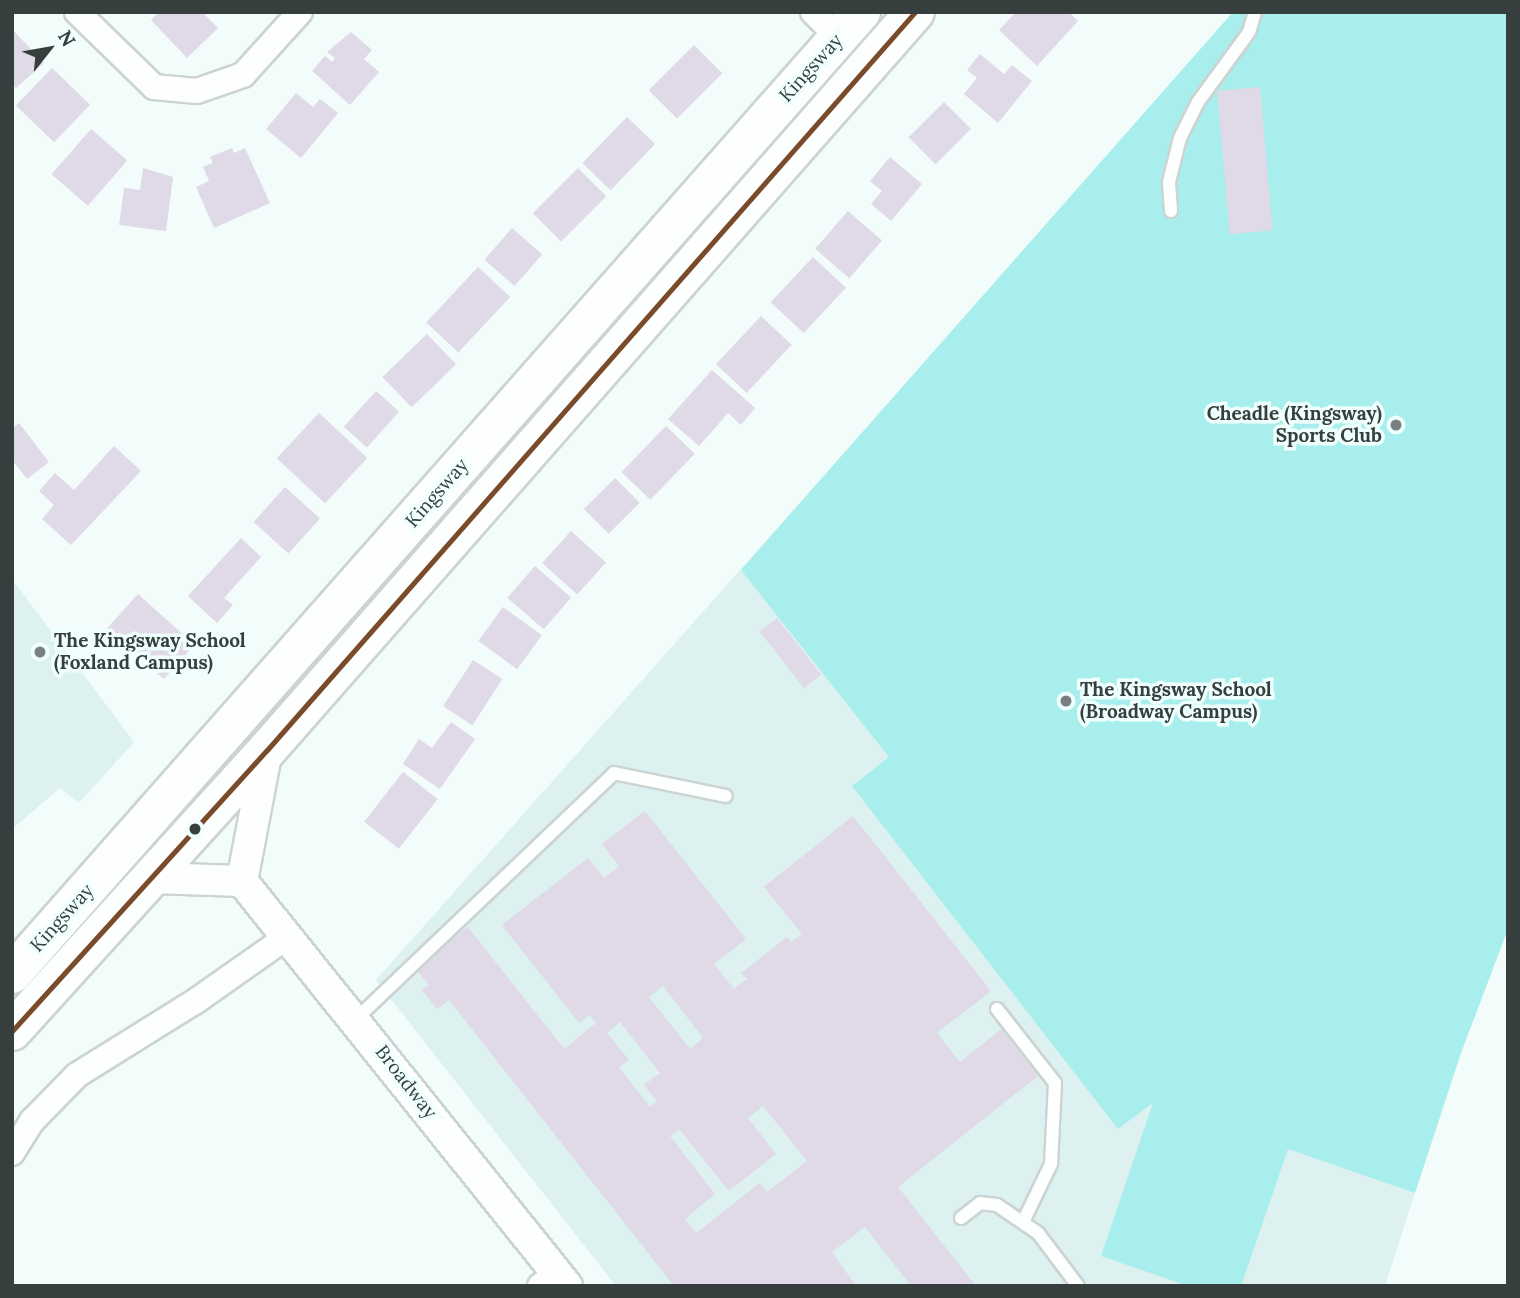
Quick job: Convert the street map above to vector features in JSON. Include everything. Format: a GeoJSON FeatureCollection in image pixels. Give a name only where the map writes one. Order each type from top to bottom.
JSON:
{"type":"FeatureCollection","features":[{"type":"Feature","properties":{"kind":"highway","name":"Kingsway"},"geometry":{"type":"LineString","coordinates":[[12,1031],[267,750],[915,12]]}},
{"type":"Feature","properties":{"kind":"highway","name":"Kingsway"},"geometry":{"type":"LineString","coordinates":[[12,974],[837,21]]}},
{"type":"Feature","properties":{"kind":"street"},"geometry":{"type":"LineString","coordinates":[[77,12],[154,87],[197,91],[243,75],[300,12]]}},
{"type":"Feature","properties":{"kind":"street"},"geometry":{"type":"LineString","coordinates":[[152,878],[242,881],[267,750]]}},
{"type":"Feature","properties":{"kind":"street","name":"Broadway"},"geometry":{"type":"LineString","coordinates":[[242,881],[356,1019],[555,1282]]}},
{"type":"Feature","properties":{"kind":"street"},"geometry":{"type":"LineString","coordinates":[[12,1153],[33,1120],[77,1076],[196,1001],[288,936]]}},
{"type":"Feature","properties":{"kind":"lane"},"geometry":{"type":"LineString","coordinates":[[1171,211],[1169,181],[1180,138],[1203,94],[1250,32],[1255,12]]}},
{"type":"Feature","properties":{"kind":"lane"},"geometry":{"type":"LineString","coordinates":[[356,1019],[614,773],[726,796]]}},
{"type":"Feature","properties":{"kind":"lane"},"geometry":{"type":"LineString","coordinates":[[996,1009],[1055,1083],[1051,1164],[1023,1222]]}},
{"type":"Feature","properties":{"kind":"lane"},"geometry":{"type":"LineString","coordinates":[[961,1218],[980,1203],[997,1205],[1038,1233],[1078,1286]]}},
{"type":"Feature","properties":{"kind":"shaded area"},"geometry":{"type":"Polygon","coordinates":[[[1233,12],[1508,12],[1508,929],[1461,1053],[1415,1193],[1288,1149],[1241,1286],[1188,1286],[1101,1256],[1153,1103],[1118,1129],[852,786],[889,757],[741,570],[1233,12]]]}},
{"type":"Feature","properties":{"kind":"shaded area","name":"The Kingsway School (Broadway Campus)"},"geometry":{"type":"Polygon","coordinates":[[[1080,187],[1508,929],[1460,1053],[1385,1286],[616,1286],[376,980],[1080,187]]]}},
{"type":"Feature","properties":{"kind":"shaded area","name":"The Kingsway School (Foxland Campus)"},"geometry":{"type":"Polygon","coordinates":[[[12,579],[134,742],[79,803],[60,788],[12,829],[12,579]]]}},
{"type":"Feature","properties":{"kind":"building"},"geometry":{"type":"Polygon","coordinates":[[[159,12],[202,12],[218,28],[187,58],[151,20],[159,12]]]}},
{"type":"Feature","properties":{"kind":"building"},"geometry":{"type":"Polygon","coordinates":[[[1016,12],[1069,12],[1078,21],[1037,66],[999,30],[1016,12]]]}},
{"type":"Feature","properties":{"kind":"building"},"geometry":{"type":"Polygon","coordinates":[[[12,29],[44,63],[16,88],[12,84],[12,29]]]}},
{"type":"Feature","properties":{"kind":"building"},"geometry":{"type":"Polygon","coordinates":[[[351,32],[372,50],[364,59],[379,72],[350,105],[312,71],[325,56],[332,62],[335,58],[327,52],[351,32]]]}},
{"type":"Feature","properties":{"kind":"building"},"geometry":{"type":"Polygon","coordinates":[[[694,45],[722,73],[677,119],[649,90],[694,45]]]}},
{"type":"Feature","properties":{"kind":"building"},"geometry":{"type":"Polygon","coordinates":[[[980,54],[1004,74],[1012,65],[1032,81],[998,123],[964,94],[977,78],[967,70],[980,54]]]}},
{"type":"Feature","properties":{"kind":"building"},"geometry":{"type":"Polygon","coordinates":[[[52,68],[90,105],[54,142],[16,105],[52,68]]]}},
{"type":"Feature","properties":{"kind":"building"},"geometry":{"type":"Polygon","coordinates":[[[1260,87],[1273,230],[1230,234],[1217,91],[1260,87]]]}},
{"type":"Feature","properties":{"kind":"building"},"geometry":{"type":"Polygon","coordinates":[[[296,93],[313,107],[320,99],[338,113],[301,158],[266,129],[296,93]]]}},
{"type":"Feature","properties":{"kind":"building"},"geometry":{"type":"Polygon","coordinates":[[[944,102],[971,129],[936,164],[909,137],[944,102]]]}},
{"type":"Feature","properties":{"kind":"building"},"geometry":{"type":"Polygon","coordinates":[[[627,117],[655,144],[611,190],[583,163],[627,117]]]}},
{"type":"Feature","properties":{"kind":"building"},"geometry":{"type":"Polygon","coordinates":[[[91,129],[127,160],[88,206],[52,174],[91,129]]]}},
{"type":"Feature","properties":{"kind":"building"},"geometry":{"type":"Polygon","coordinates":[[[232,148],[234,153],[245,148],[270,203],[214,228],[196,187],[209,181],[203,167],[213,163],[210,157],[232,148]]]}},
{"type":"Feature","properties":{"kind":"building"},"geometry":{"type":"Polygon","coordinates":[[[890,157],[922,184],[891,221],[871,204],[882,191],[870,181],[890,157]]]}},
{"type":"Feature","properties":{"kind":"building"},"geometry":{"type":"Polygon","coordinates":[[[143,168],[173,177],[166,231],[119,225],[124,188],[140,190],[143,168]]]}},
{"type":"Feature","properties":{"kind":"building"},"geometry":{"type":"Polygon","coordinates":[[[578,168],[606,196],[561,242],[533,213],[578,168]]]}},
{"type":"Feature","properties":{"kind":"building"},"geometry":{"type":"Polygon","coordinates":[[[848,211],[882,241],[849,278],[815,249],[848,211]]]}},
{"type":"Feature","properties":{"kind":"building"},"geometry":{"type":"Polygon","coordinates":[[[512,228],[542,254],[515,286],[484,260],[512,228]]]}},
{"type":"Feature","properties":{"kind":"building"},"geometry":{"type":"Polygon","coordinates":[[[813,257],[846,288],[804,333],[771,302],[813,257]]]}},
{"type":"Feature","properties":{"kind":"building"},"geometry":{"type":"Polygon","coordinates":[[[478,267],[510,297],[458,353],[426,323],[478,267]]]}},
{"type":"Feature","properties":{"kind":"building"},"geometry":{"type":"Polygon","coordinates":[[[761,316],[792,345],[747,393],[716,364],[761,316]]]}},
{"type":"Feature","properties":{"kind":"building"},"geometry":{"type":"Polygon","coordinates":[[[427,334],[456,364],[412,407],[382,377],[427,334]]]}},
{"type":"Feature","properties":{"kind":"building"},"geometry":{"type":"Polygon","coordinates":[[[712,370],[755,408],[741,425],[728,413],[699,446],[668,419],[712,370]]]}},
{"type":"Feature","properties":{"kind":"building"},"geometry":{"type":"Polygon","coordinates":[[[376,391],[399,412],[367,447],[344,427],[376,391]]]}},
{"type":"Feature","properties":{"kind":"building"},"geometry":{"type":"Polygon","coordinates":[[[319,413],[367,458],[325,503],[277,458],[319,413]]]}},
{"type":"Feature","properties":{"kind":"building"},"geometry":{"type":"Polygon","coordinates":[[[19,423],[49,462],[27,479],[12,460],[12,429],[19,423]]]}},
{"type":"Feature","properties":{"kind":"building"},"geometry":{"type":"Polygon","coordinates":[[[666,426],[695,454],[650,500],[622,472],[666,426]]]}},
{"type":"Feature","properties":{"kind":"building"},"geometry":{"type":"Polygon","coordinates":[[[114,446],[141,471],[71,545],[42,519],[54,505],[39,491],[55,473],[74,490],[114,446]]]}},
{"type":"Feature","properties":{"kind":"building"},"geometry":{"type":"Polygon","coordinates":[[[615,478],[640,503],[609,534],[584,509],[615,478]]]}},
{"type":"Feature","properties":{"kind":"building"},"geometry":{"type":"Polygon","coordinates":[[[285,487],[320,518],[288,553],[254,522],[285,487]]]}},
{"type":"Feature","properties":{"kind":"building"},"geometry":{"type":"Polygon","coordinates":[[[571,531],[606,562],[577,594],[542,563],[571,531]]]}},
{"type":"Feature","properties":{"kind":"building"},"geometry":{"type":"Polygon","coordinates":[[[241,538],[261,557],[224,598],[233,605],[217,623],[188,596],[241,538]]]}},
{"type":"Feature","properties":{"kind":"building"},"geometry":{"type":"Polygon","coordinates":[[[535,566],[571,597],[544,629],[507,598],[535,566]]]}},
{"type":"Feature","properties":{"kind":"building"},"geometry":{"type":"Polygon","coordinates":[[[138,594],[194,645],[164,679],[107,628],[138,594]]]}},
{"type":"Feature","properties":{"kind":"building"},"geometry":{"type":"Polygon","coordinates":[[[503,607],[542,635],[517,669],[478,641],[503,607]]]}},
{"type":"Feature","properties":{"kind":"building"},"geometry":{"type":"Polygon","coordinates":[[[777,618],[821,675],[804,688],[760,632],[777,618]]]}},
{"type":"Feature","properties":{"kind":"building"},"geometry":{"type":"Polygon","coordinates":[[[473,660],[502,679],[472,725],[443,706],[473,660]]]}},
{"type":"Feature","properties":{"kind":"building"},"geometry":{"type":"Polygon","coordinates":[[[451,722],[475,739],[440,789],[403,764],[419,739],[432,748],[451,722]]]}},
{"type":"Feature","properties":{"kind":"building"},"geometry":{"type":"Polygon","coordinates":[[[403,772],[438,799],[399,849],[364,822],[403,772]]]}},
{"type":"Feature","properties":{"kind":"building"},"geometry":{"type":"Polygon","coordinates":[[[645,811],[746,939],[714,964],[734,989],[747,979],[741,973],[787,937],[791,942],[802,934],[764,887],[853,816],[991,991],[937,1033],[960,1062],[1001,1029],[1038,1076],[898,1187],[976,1286],[911,1286],[865,1227],[832,1252],[856,1286],[674,1286],[449,1000],[437,1009],[422,990],[429,985],[415,968],[468,927],[564,1049],[596,1023],[590,1015],[579,1023],[502,925],[588,858],[604,878],[619,866],[602,844],[645,811]],[[663,986],[649,997],[690,1049],[703,1038],[663,986]],[[620,1022],[607,1033],[629,1060],[619,1067],[650,1107],[657,1101],[644,1085],[660,1073],[620,1022]],[[763,1106],[748,1118],[776,1154],[729,1191],[679,1129],[670,1136],[715,1194],[685,1219],[696,1233],[760,1183],[767,1192],[807,1161],[763,1106]]]}},
{"type":"Feature","properties":{"kind":"transit line"},"geometry":{"type":"LineString","coordinates":[[12,1031],[267,750],[915,12]]}},
{"type":"Feature","properties":{"kind":"place","name":"Cheadle (Kingsway) Sports Club"},"geometry":{"type":"Point","coordinates":[1396,425]}},
{"type":"Feature","properties":{"kind":"place","name":"The Kingsway School (Foxland Campus)"},"geometry":{"type":"Point","coordinates":[40,652]}},
{"type":"Feature","properties":{"kind":"place","name":"The Kingsway School (Broadway Campus)"},"geometry":{"type":"Point","coordinates":[1066,701]}}]}
